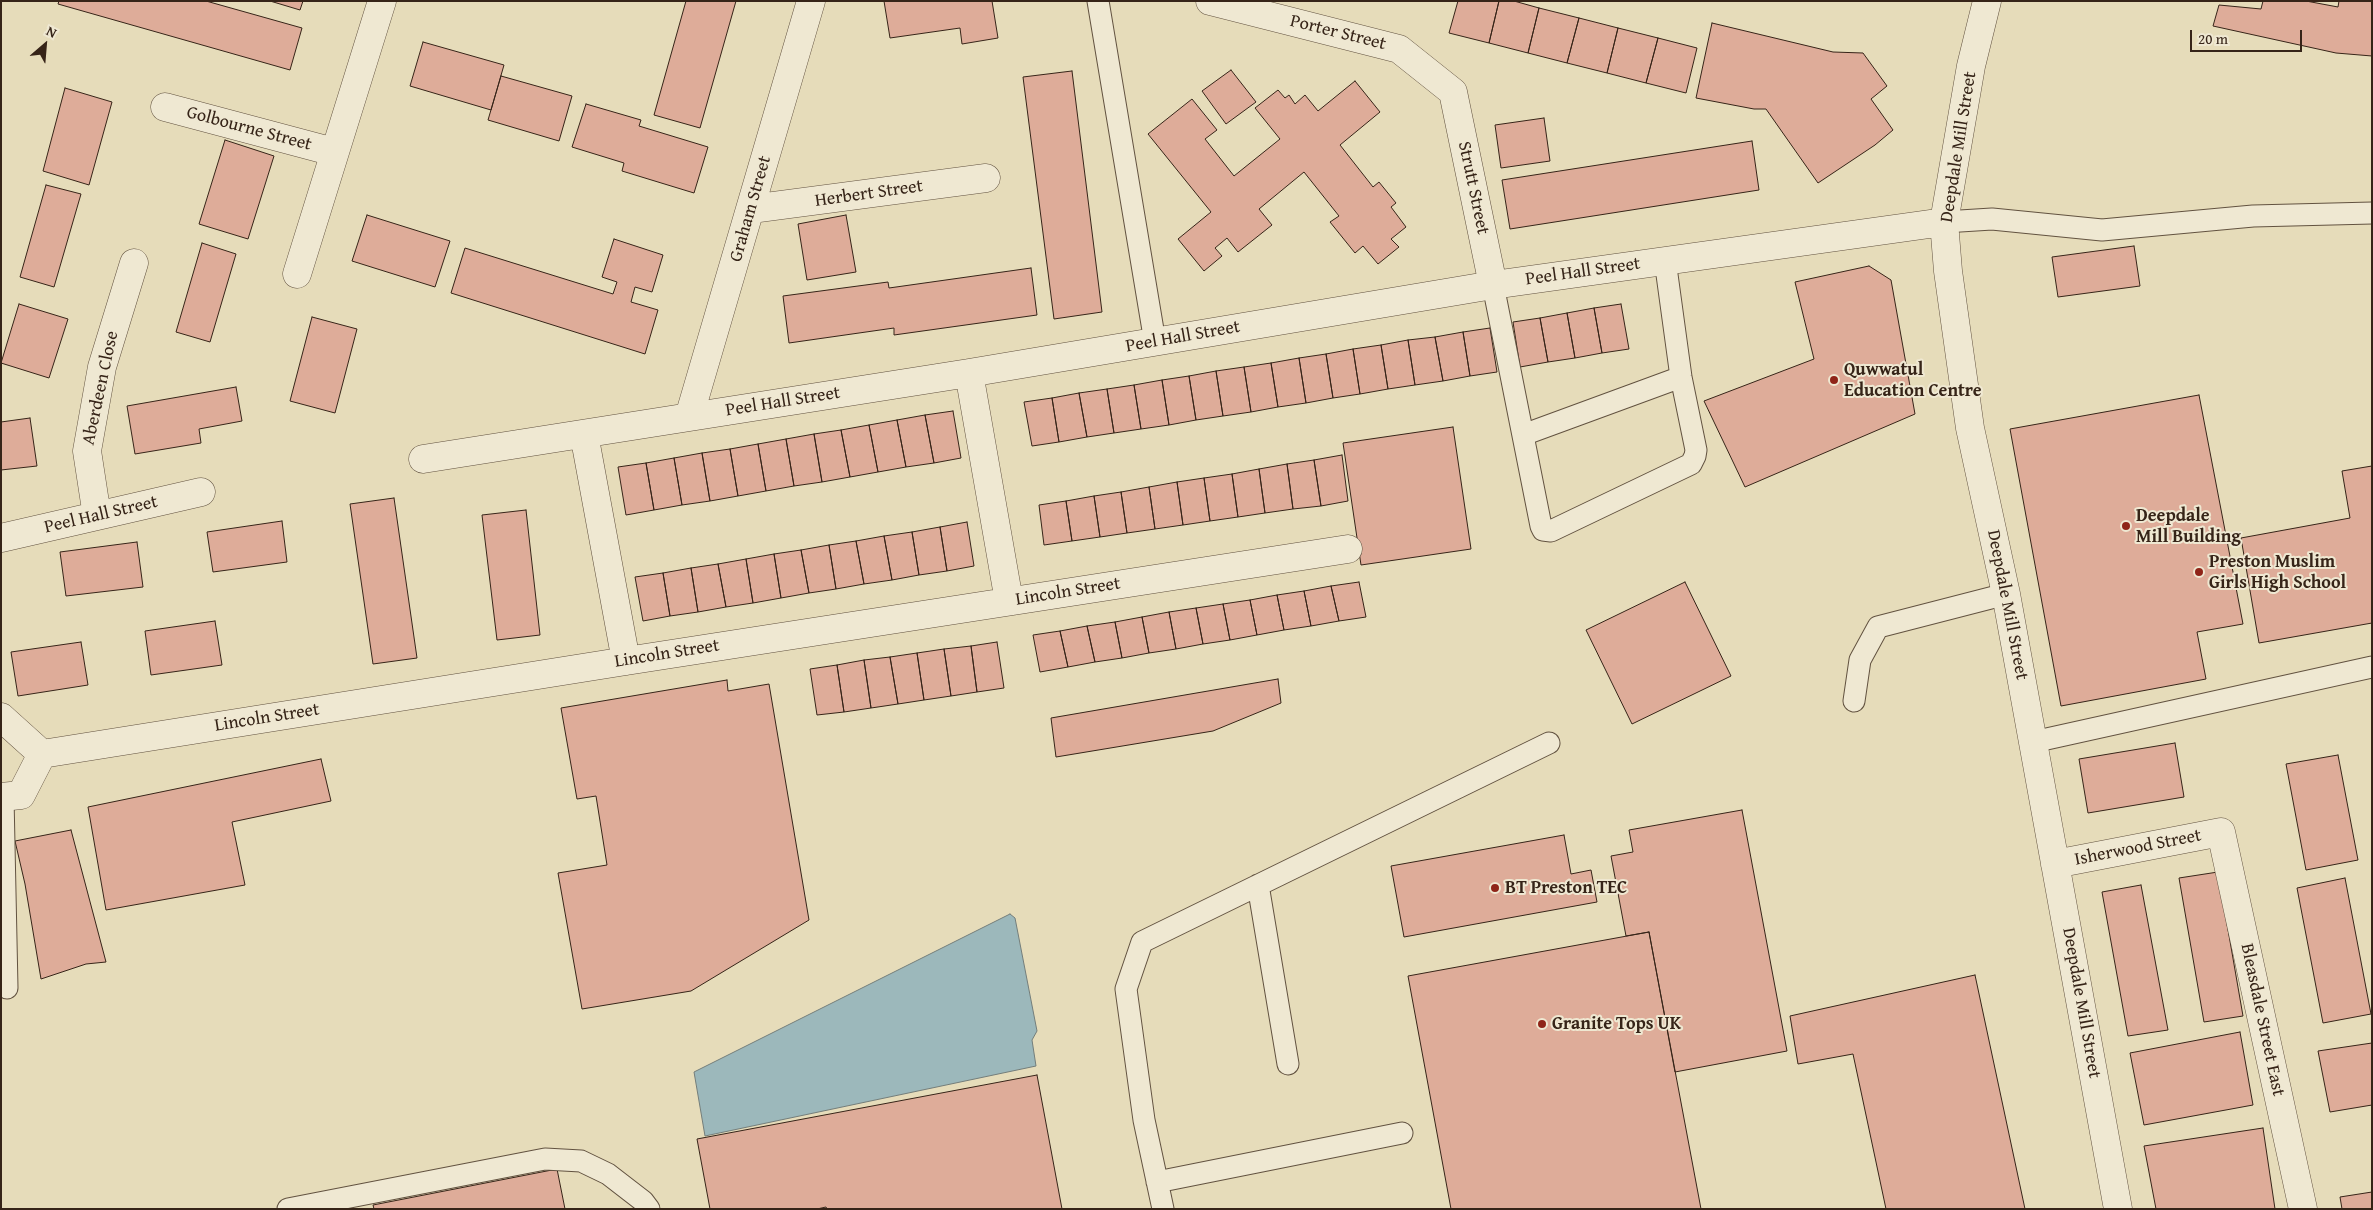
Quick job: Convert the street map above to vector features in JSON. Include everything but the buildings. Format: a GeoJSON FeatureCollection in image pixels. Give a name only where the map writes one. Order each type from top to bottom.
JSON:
{"type":"FeatureCollection","features":[{"type":"Feature","properties":{"kind":"street","name":"Golbourne Street"},"geometry":{"type":"LineString","coordinates":[[297,274],[382,1]]}},
{"type":"Feature","properties":{"kind":"street","name":"Graham Street"},"geometry":{"type":"LineString","coordinates":[[689,417],[811,1]]}},
{"type":"Feature","properties":{"kind":"street","name":"Porter Street"},"geometry":{"type":"LineString","coordinates":[[1210,1],[1399,49],[1453,92]]}},
{"type":"Feature","properties":{"kind":"street","name":"Deepdale Mill Street"},"geometry":{"type":"LineString","coordinates":[[1987,1],[1971,66],[1944,222],[1948,271],[1970,428],[2006,594],[2118,1209]]}},
{"type":"Feature","properties":{"kind":"street","name":"Strutt Street"},"geometry":{"type":"LineString","coordinates":[[1453,92],[1493,285]]}},
{"type":"Feature","properties":{"kind":"street","name":"Golbourne Street"},"geometry":{"type":"LineString","coordinates":[[165,107],[334,152]]}},
{"type":"Feature","properties":{"kind":"street","name":"Herbert Street"},"geometry":{"type":"LineString","coordinates":[[751,209],[986,178]]}},
{"type":"Feature","properties":{"kind":"street","name":"Peel Hall Street"},"geometry":{"type":"LineString","coordinates":[[423,459],[969,373],[1493,285],[1944,222]]}},
{"type":"Feature","properties":{"kind":"street","name":"Aberdeen Close"},"geometry":{"type":"LineString","coordinates":[[97,516],[87,451],[102,367],[134,263]]}},
{"type":"Feature","properties":{"kind":"street"},"geometry":{"type":"LineString","coordinates":[[969,373],[1009,601]]}},
{"type":"Feature","properties":{"kind":"street"},"geometry":{"type":"LineString","coordinates":[[584,434],[626,661]]}},
{"type":"Feature","properties":{"kind":"street","name":"Peel Hall Street"},"geometry":{"type":"LineString","coordinates":[[1,538],[201,492]]}},
{"type":"Feature","properties":{"kind":"street","name":"Lincoln Street"},"geometry":{"type":"LineString","coordinates":[[42,754],[1348,549]]}},
{"type":"Feature","properties":{"kind":"street"},"geometry":{"type":"LineString","coordinates":[[1,717],[42,754],[21,795],[2,797]]}},
{"type":"Feature","properties":{"kind":"street","name":"Isherwood Street"},"geometry":{"type":"LineString","coordinates":[[2055,864],[2221,832]]}},
{"type":"Feature","properties":{"kind":"street","name":"Bleasdale Street East"},"geometry":{"type":"LineString","coordinates":[[2221,832],[2303,1209]]}},
{"type":"Feature","properties":{"kind":"lane"},"geometry":{"type":"LineString","coordinates":[[1098,1],[1155,342]]}},
{"type":"Feature","properties":{"kind":"lane"},"geometry":{"type":"LineString","coordinates":[[1944,222],[1992,219],[2102,230],[2253,216],[2372,213]]}},
{"type":"Feature","properties":{"kind":"lane"},"geometry":{"type":"LineString","coordinates":[[1493,285],[1541,526],[1544,530],[1551,531],[1691,464],[1696,450],[1681,377],[1665,260]]}},
{"type":"Feature","properties":{"kind":"lane"},"geometry":{"type":"LineString","coordinates":[[1523,435],[1681,377]]}},
{"type":"Feature","properties":{"kind":"lane"},"geometry":{"type":"LineString","coordinates":[[1854,701],[1860,660],[1878,627],[2006,594]]}},
{"type":"Feature","properties":{"kind":"lane"},"geometry":{"type":"LineString","coordinates":[[2033,742],[2372,667]]}},
{"type":"Feature","properties":{"kind":"lane"},"geometry":{"type":"LineString","coordinates":[[1163,1209],[1144,1120],[1126,989],[1142,942],[1549,743]]}},
{"type":"Feature","properties":{"kind":"lane"},"geometry":{"type":"LineString","coordinates":[[2,797],[7,988]]}},
{"type":"Feature","properties":{"kind":"lane"},"geometry":{"type":"LineString","coordinates":[[1258,885],[1288,1064]]}},
{"type":"Feature","properties":{"kind":"lane"},"geometry":{"type":"LineString","coordinates":[[1157,1182],[1402,1133]]}},
{"type":"Feature","properties":{"kind":"lane"},"geometry":{"type":"LineString","coordinates":[[288,1209],[545,1159],[581,1161],[608,1174],[643,1201],[649,1209]]}},
{"type":"Feature","properties":{"kind":"water"},"geometry":{"type":"Polygon","coordinates":[[[1010,914],[1015,918],[1037,1031],[1032,1040],[1036,1066],[705,1136],[694,1072],[1010,914]]]}},
{"type":"Feature","properties":{"kind":"place","name":"Quwwatul Education Centre"},"geometry":{"type":"Point","coordinates":[1834,380]}},
{"type":"Feature","properties":{"kind":"place","name":"Deepdale Mill Building"},"geometry":{"type":"Point","coordinates":[2126,526]}},
{"type":"Feature","properties":{"kind":"place","name":"Preston Muslim Girls High School"},"geometry":{"type":"Point","coordinates":[2199,572]}},
{"type":"Feature","properties":{"kind":"place","name":"BT Preston TEC"},"geometry":{"type":"Point","coordinates":[1495,888]}},
{"type":"Feature","properties":{"kind":"place","name":"Granite Tops UK"},"geometry":{"type":"Point","coordinates":[1542,1024]}}]}
